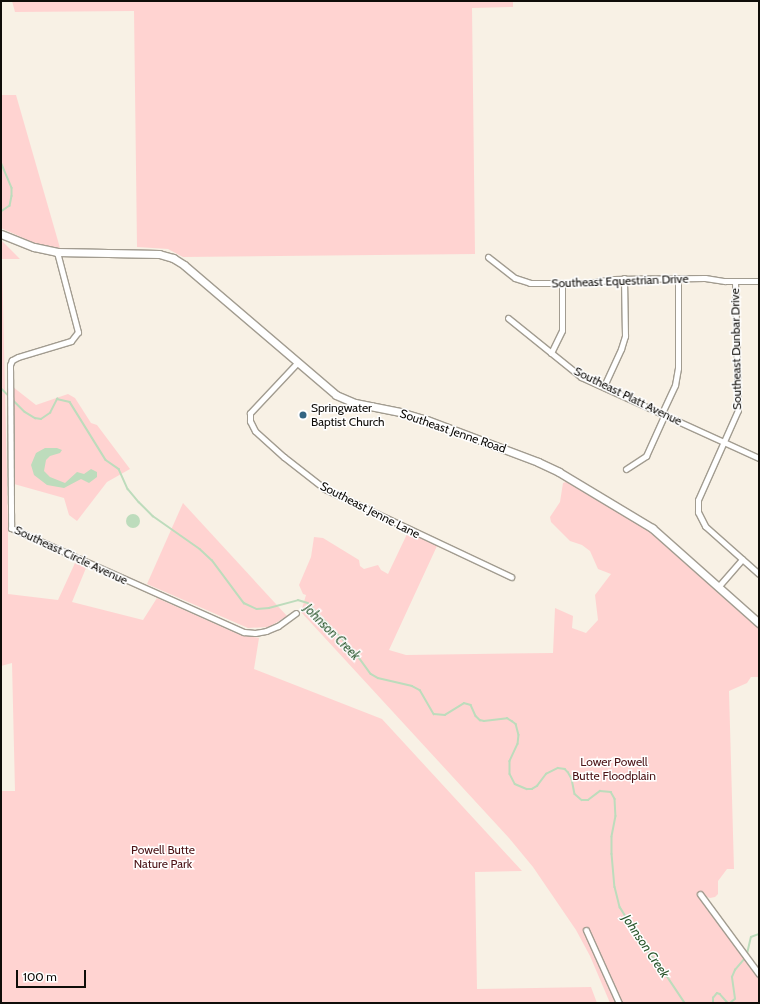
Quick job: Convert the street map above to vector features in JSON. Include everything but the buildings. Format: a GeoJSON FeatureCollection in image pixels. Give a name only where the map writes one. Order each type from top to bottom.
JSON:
{"type":"FeatureCollection","features":[{"type":"Feature","properties":{"kind":"main road","name":"Southeast Jenne Road"},"geometry":{"type":"LineString","coordinates":[[1,234],[34,247],[72,254],[153,254],[170,256],[184,265],[331,392],[350,402],[400,412],[427,420],[555,470],[643,522],[759,623]]}},
{"type":"Feature","properties":{"kind":"street","name":"Southeast Circle Avenue"},"geometry":{"type":"LineString","coordinates":[[57,252],[77,323],[78,334],[71,341],[18,357],[12,360],[9,368],[11,528],[244,632],[255,633],[266,631],[278,626],[296,613]]}},
{"type":"Feature","properties":{"kind":"street","name":"Southeast Equestrian Drive"},"geometry":{"type":"LineString","coordinates":[[488,257],[508,273],[523,281],[538,284],[589,283],[624,278],[705,278],[735,282],[759,281]]}},
{"type":"Feature","properties":{"kind":"street"},"geometry":{"type":"LineString","coordinates":[[604,386],[621,349],[625,336],[624,278]]}},
{"type":"Feature","properties":{"kind":"street"},"geometry":{"type":"LineString","coordinates":[[626,469],[646,456],[675,385],[678,368],[678,278]]}},
{"type":"Feature","properties":{"kind":"street","name":"Southeast Dunbar Drive"},"geometry":{"type":"LineString","coordinates":[[735,282],[738,410],[698,500],[698,512],[705,526],[759,574]]}},
{"type":"Feature","properties":{"kind":"street"},"geometry":{"type":"LineString","coordinates":[[551,353],[562,330],[562,284]]}},
{"type":"Feature","properties":{"kind":"street","name":"Southeast Platt Avenue"},"geometry":{"type":"LineString","coordinates":[[508,318],[575,373],[759,458]]}},
{"type":"Feature","properties":{"kind":"street","name":"Southeast Jenne Lane"},"geometry":{"type":"LineString","coordinates":[[297,362],[250,414],[250,421],[255,431],[284,457],[325,489],[511,577]]}},
{"type":"Feature","properties":{"kind":"street"},"geometry":{"type":"LineString","coordinates":[[718,587],[742,558]]}},
{"type":"Feature","properties":{"kind":"street"},"geometry":{"type":"LineString","coordinates":[[700,894],[759,974]]}},
{"type":"Feature","properties":{"kind":"street"},"geometry":{"type":"LineString","coordinates":[[586,930],[619,1003]]}},
{"type":"Feature","properties":{"kind":"green space"},"geometry":{"type":"Polygon","coordinates":[[[12,1],[513,1],[513,7],[472,8],[475,254],[183,257],[168,249],[137,247],[134,11],[15,12],[12,1]]]}},
{"type":"Feature","properties":{"kind":"green space"},"geometry":{"type":"Polygon","coordinates":[[[1,95],[16,95],[60,248],[39,245],[1,228],[1,95]]]}},
{"type":"Feature","properties":{"kind":"green space","name":"Powell Butte Nature Park"},"geometry":{"type":"Polygon","coordinates":[[[1,240],[20,259],[2,259],[8,524],[8,594],[58,600],[75,563],[86,568],[72,602],[143,620],[157,598],[238,634],[259,638],[254,669],[382,719],[522,871],[475,872],[477,989],[591,987],[597,1003],[1,1003],[1,791],[15,791],[12,663],[1,666],[1,240]]]}},
{"type":"Feature","properties":{"kind":"green space"},"geometry":{"type":"Polygon","coordinates":[[[13,387],[36,405],[68,394],[75,398],[91,423],[97,425],[130,469],[107,482],[77,521],[69,515],[64,498],[14,484],[13,387]]]}},
{"type":"Feature","properties":{"kind":"green space","name":"Lower Powell Butte Floodplain"},"geometry":{"type":"Polygon","coordinates":[[[566,482],[646,529],[759,629],[759,677],[751,677],[747,683],[729,691],[734,869],[727,869],[718,881],[718,894],[715,897],[710,898],[700,894],[701,901],[759,980],[759,1003],[610,1003],[590,956],[576,930],[533,867],[509,838],[301,612],[306,595],[303,594],[299,585],[311,557],[314,537],[323,538],[359,560],[360,566],[364,569],[378,565],[381,570],[388,574],[408,532],[437,546],[389,650],[406,655],[553,653],[555,608],[573,616],[572,628],[586,633],[598,620],[595,595],[611,574],[598,569],[590,551],[582,545],[570,541],[551,522],[550,517],[560,502],[563,483],[566,482]]]}},
{"type":"Feature","properties":{"kind":"green space"},"geometry":{"type":"Polygon","coordinates":[[[183,503],[287,616],[269,627],[248,628],[147,584],[183,503]]]}},
{"type":"Feature","properties":{"kind":"shaded area"},"geometry":{"type":"Polygon","coordinates":[[[45,448],[57,448],[62,450],[60,453],[50,456],[46,460],[44,471],[50,477],[65,483],[77,472],[84,474],[91,469],[97,472],[97,477],[89,483],[81,479],[64,488],[47,485],[34,475],[31,465],[36,453],[45,448]]]}},
{"type":"Feature","properties":{"kind":"shaded area"},"geometry":{"type":"Polygon","coordinates":[[[133,514],[138,516],[140,521],[138,526],[133,528],[128,526],[126,521],[128,516],[133,514]]]}},
{"type":"Feature","properties":{"kind":"waterway","name":"Johnson Creek"},"geometry":{"type":"LineString","coordinates":[[1,162],[12,188],[10,206],[1,212]]}},
{"type":"Feature","properties":{"kind":"waterway","name":"Johnson Creek"},"geometry":{"type":"LineString","coordinates":[[1,388],[8,395]]}},
{"type":"Feature","properties":{"kind":"waterway","name":"Johnson Creek"},"geometry":{"type":"LineString","coordinates":[[12,399],[25,412],[35,418],[41,419],[50,413],[57,399],[70,402],[106,460],[119,469],[128,489],[139,502],[153,516],[200,549],[212,560],[244,603],[257,609],[269,608],[298,600],[308,603],[355,652],[371,674],[378,678],[412,686],[420,690],[434,714],[445,715],[464,703],[471,705],[476,716],[480,720],[484,721],[507,718],[516,724],[519,735],[518,744],[510,761],[510,774],[515,784],[527,789],[532,789],[537,786],[546,774],[558,768],[565,769],[568,772],[572,779],[575,794],[582,800],[588,800],[600,791],[611,792],[615,799],[616,816],[612,837],[612,854],[615,887],[620,907],[646,949],[659,964],[685,1003]]}},
{"type":"Feature","properties":{"kind":"waterway"},"geometry":{"type":"LineString","coordinates":[[747,954],[751,937],[759,934]]}},
{"type":"Feature","properties":{"kind":"waterway"},"geometry":{"type":"LineString","coordinates":[[730,1003],[735,999],[732,977],[735,970],[745,958]]}},
{"type":"Feature","properties":{"kind":"waterway"},"geometry":{"type":"LineString","coordinates":[[713,1003],[713,998],[717,993],[720,994],[728,1003]]}},
{"type":"Feature","properties":{"kind":"place","name":"Springwater Baptist Church"},"geometry":{"type":"Point","coordinates":[303,415]}}]}
